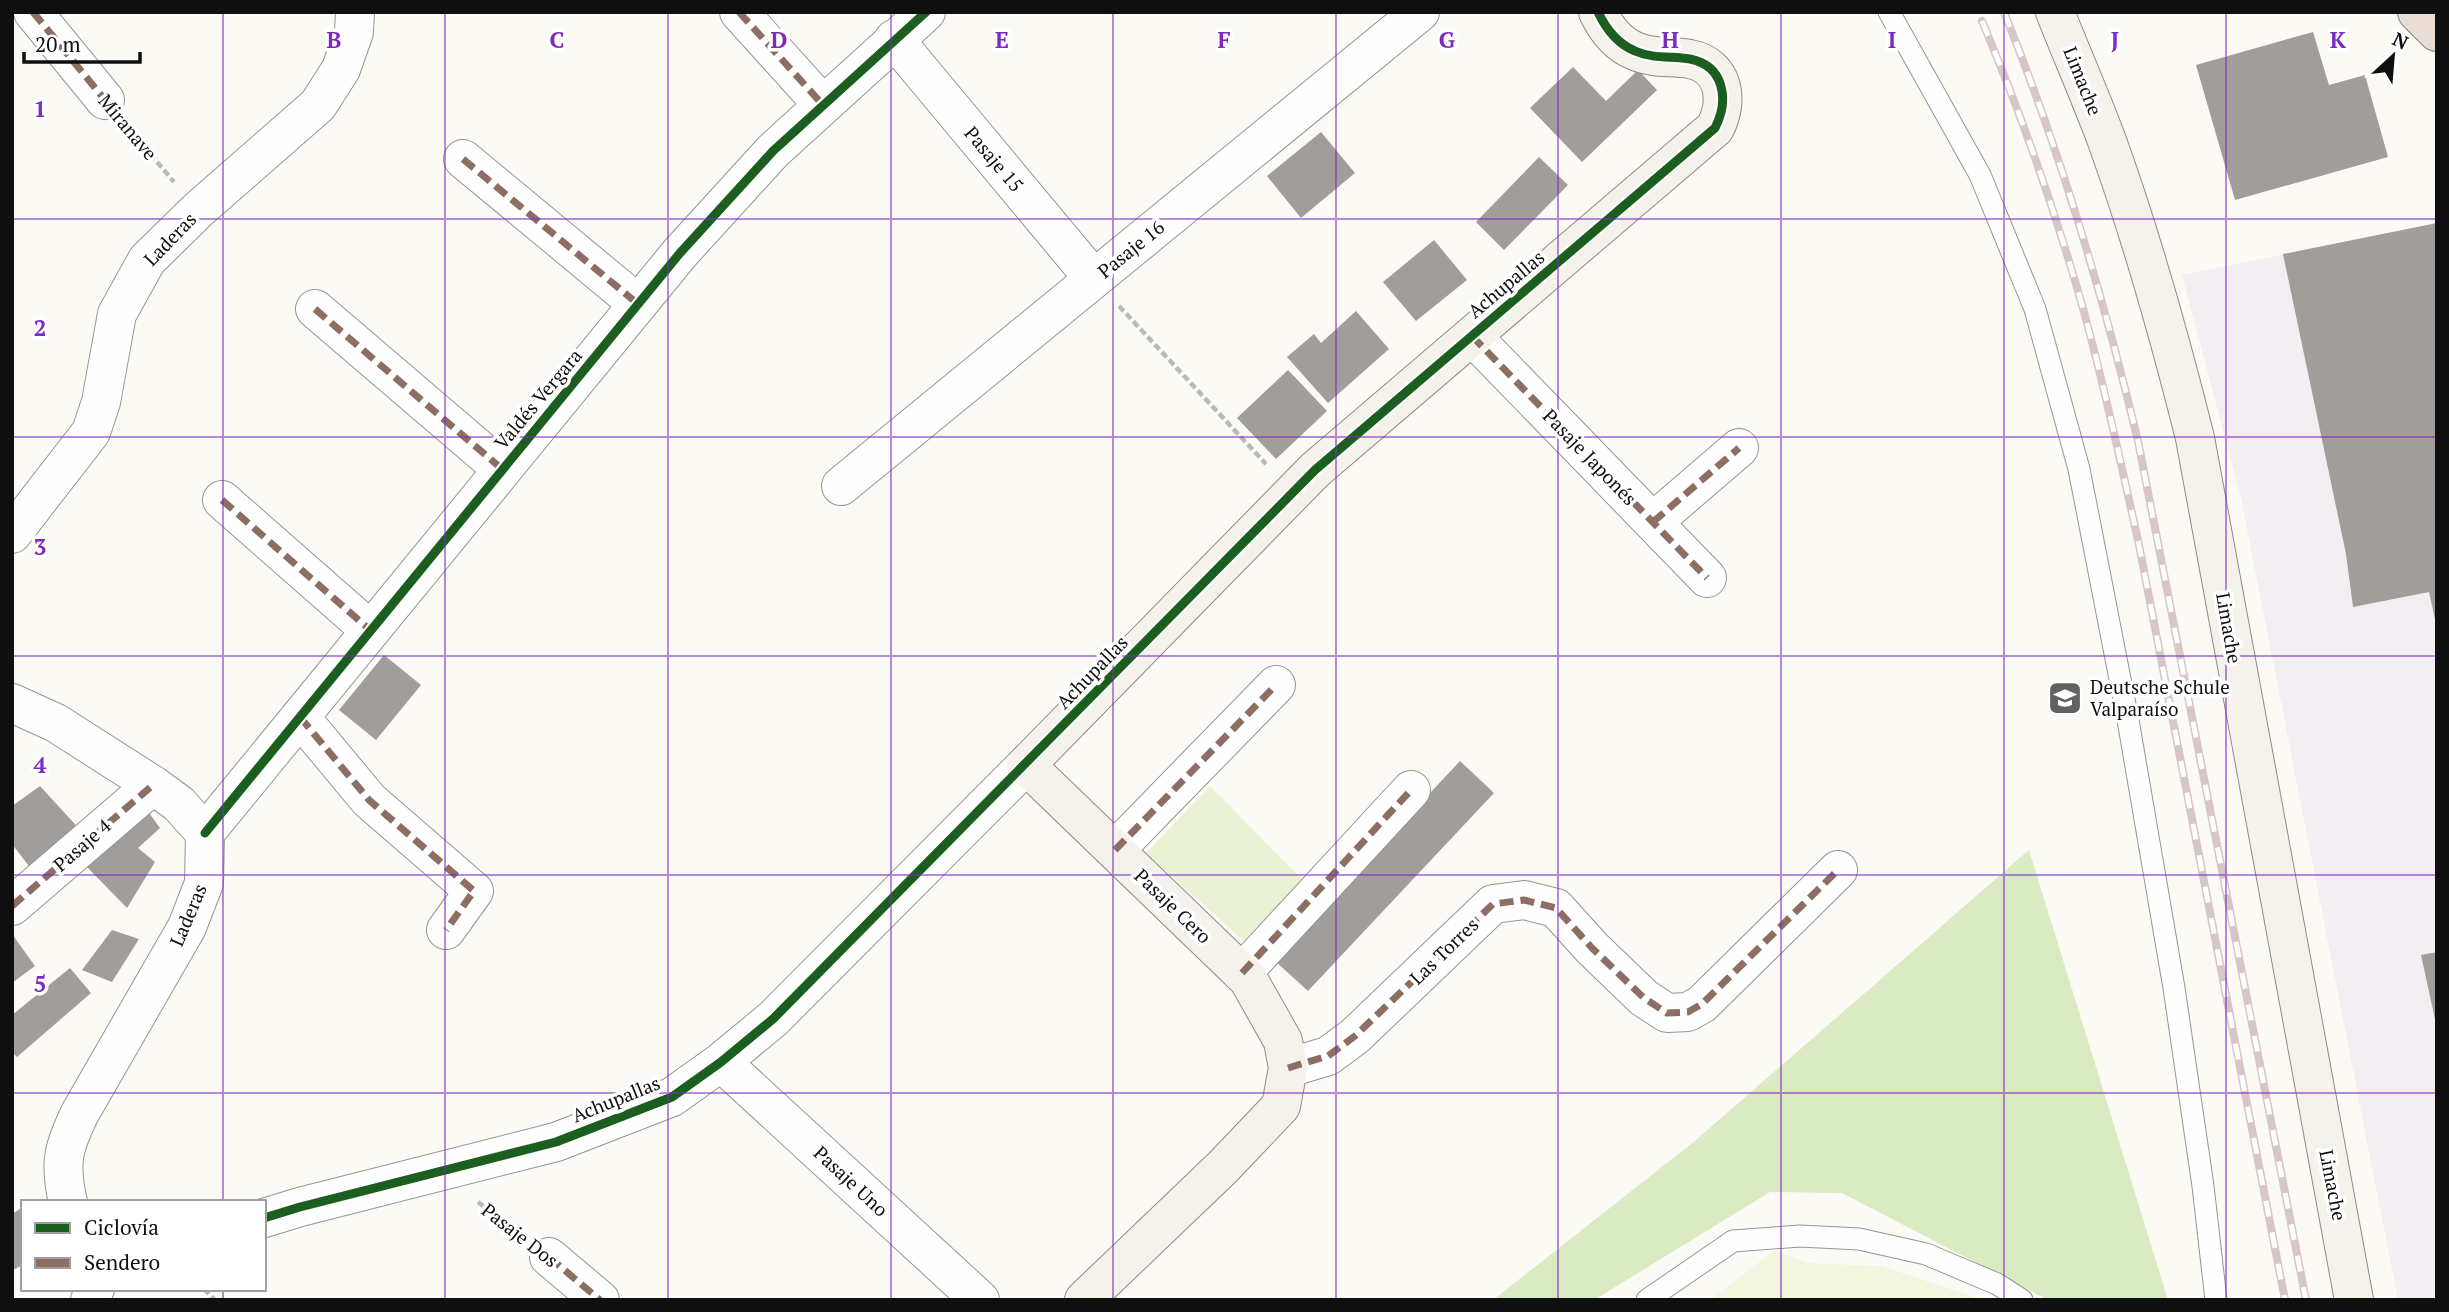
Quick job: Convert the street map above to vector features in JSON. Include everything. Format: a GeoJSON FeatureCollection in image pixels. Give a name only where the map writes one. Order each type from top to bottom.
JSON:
{"type":"FeatureCollection","features":[{"type":"Feature","properties":{"kind":"highway"},"geometry":{"type":"LineString","coordinates":[[2417,12],[2437,32]]}},
{"type":"Feature","properties":{"kind":"street","name":"Miranave"},"geometry":{"type":"LineString","coordinates":[[33,12],[105,100]]}},
{"type":"Feature","properties":{"kind":"street","name":"Laderas"},"geometry":{"type":"LineString","coordinates":[[12,534],[91,432],[101,402],[117,314],[147,260],[198,210],[318,105],[341,69],[354,32],[355,12]]}},
{"type":"Feature","properties":{"kind":"street"},"geometry":{"type":"LineString","coordinates":[[739,12],[823,105]]}},
{"type":"Feature","properties":{"kind":"street","name":"Valdés Vergara"},"geometry":{"type":"LineString","coordinates":[[205,833],[680,253],[773,151],[894,38],[926,12]]}},
{"type":"Feature","properties":{"kind":"street","name":"Pasaje 16"},"geometry":{"type":"LineString","coordinates":[[841,486],[1420,12]]}},
{"type":"Feature","properties":{"kind":"street","name":"Achupallas"},"geometry":{"type":"LineString","coordinates":[[266,1217],[556,1142],[672,1097],[773,1020],[1315,470],[1715,128],[1722,116],[1722,87],[1705,65],[1692,59],[1657,57],[1636,51],[1617,40],[1598,12]]}},
{"type":"Feature","properties":{"kind":"street","name":"Limache"},"geometry":{"type":"LineString","coordinates":[[2055,12],[2106,139],[2132,213],[2195,438],[2354,1300]]}},
{"type":"Feature","properties":{"kind":"street","name":"Pasaje 15"},"geometry":{"type":"LineString","coordinates":[[894,38],[1094,279]]}},
{"type":"Feature","properties":{"kind":"street"},"geometry":{"type":"LineString","coordinates":[[463,159],[638,304]]}},
{"type":"Feature","properties":{"kind":"street","name":"Valdés Vergara"},"geometry":{"type":"LineString","coordinates":[[315,309],[502,469]]}},
{"type":"Feature","properties":{"kind":"street","name":"Pasaje Japonés"},"geometry":{"type":"LineString","coordinates":[[1472,335],[1707,579]]}},
{"type":"Feature","properties":{"kind":"street"},"geometry":{"type":"LineString","coordinates":[[1653,522],[1739,448]]}},
{"type":"Feature","properties":{"kind":"street"},"geometry":{"type":"LineString","coordinates":[[222,500],[370,630]]}},
{"type":"Feature","properties":{"kind":"street"},"geometry":{"type":"LineString","coordinates":[[1115,850],[1276,685]]}},
{"type":"Feature","properties":{"kind":"street"},"geometry":{"type":"LineString","coordinates":[[12,703],[56,723],[153,785],[179,804],[205,833]]}},
{"type":"Feature","properties":{"kind":"street"},"geometry":{"type":"LineString","coordinates":[[300,717],[369,800],[474,891],[446,930]]}},
{"type":"Feature","properties":{"kind":"street","name":"Pasaje Cero"},"geometry":{"type":"LineString","coordinates":[[1026,765],[1242,973],[1269,1013],[1283,1041],[1288,1068]]}},
{"type":"Feature","properties":{"kind":"street","name":"Pasaje 4"},"geometry":{"type":"LineString","coordinates":[[12,906],[153,785]]}},
{"type":"Feature","properties":{"kind":"street"},"geometry":{"type":"LineString","coordinates":[[1242,973],[1411,790]]}},
{"type":"Feature","properties":{"kind":"street","name":"Laderas"},"geometry":{"type":"LineString","coordinates":[[68,1200],[62,1177],[65,1144],[80,1113],[187,927],[204,883],[205,833]]}},
{"type":"Feature","properties":{"kind":"street","name":"Las Torres"},"geometry":{"type":"LineString","coordinates":[[1288,1068],[1328,1056],[1355,1036],[1493,904],[1524,900],[1556,908],[1592,948],[1644,998],[1667,1013],[1688,1012],[1702,1004],[1838,870]]}},
{"type":"Feature","properties":{"kind":"street","name":"Pasaje Uno"},"geometry":{"type":"LineString","coordinates":[[721,1062],[980,1300]]}},
{"type":"Feature","properties":{"kind":"street"},"geometry":{"type":"LineString","coordinates":[[1084,1300],[1223,1167],[1281,1106],[1288,1068]]}},
{"type":"Feature","properties":{"kind":"street","name":"Pasaje Dos"},"geometry":{"type":"LineString","coordinates":[[549,1257],[600,1300]]}},
{"type":"Feature","properties":{"kind":"lane"},"geometry":{"type":"LineString","coordinates":[[1889,12],[1980,176],[2035,309],[2079,469],[2128,720],[2175,988],[2216,1300]]}},
{"type":"Feature","properties":{"kind":"lane"},"geometry":{"type":"LineString","coordinates":[[1647,1300],[1733,1241],[1800,1236],[1859,1239],[1926,1254],[1997,1284],[2022,1300]]}},
{"type":"Feature","properties":{"kind":"path"},"geometry":{"type":"LineString","coordinates":[[1094,279],[1292,493]]}},
{"type":"Feature","properties":{"kind":"shaded area"},"geometry":{"type":"Polygon","coordinates":[[[2437,223],[2437,1300],[2398,1300],[2241,498],[2182,275],[2437,223]]]}},
{"type":"Feature","properties":{"kind":"green space"},"geometry":{"type":"Polygon","coordinates":[[[1210,786],[1305,882],[1248,945],[1146,853],[1210,786]]]}},
{"type":"Feature","properties":{"kind":"green space"},"geometry":{"type":"Polygon","coordinates":[[[2029,850],[2168,1300],[2048,1300],[1842,1193],[1770,1192],[1594,1300],[1493,1300],[1696,1140],[2029,850]]]}},
{"type":"Feature","properties":{"kind":"green space"},"geometry":{"type":"Polygon","coordinates":[[[1775,1250],[1807,1263],[1881,1266],[1983,1300],[1710,1300],[1775,1250]]]}},
{"type":"Feature","properties":{"kind":"building"},"geometry":{"type":"Polygon","coordinates":[[[2313,32],[2329,85],[2365,75],[2388,157],[2235,200],[2196,65],[2313,32]]]}},
{"type":"Feature","properties":{"kind":"building"},"geometry":{"type":"Polygon","coordinates":[[[1573,67],[1606,101],[1638,70],[1657,90],[1582,162],[1530,108],[1573,67]]]}},
{"type":"Feature","properties":{"kind":"building"},"geometry":{"type":"Polygon","coordinates":[[[1321,132],[1355,173],[1301,218],[1267,176],[1321,132]]]}},
{"type":"Feature","properties":{"kind":"building"},"geometry":{"type":"Polygon","coordinates":[[[1539,157],[1568,185],[1504,250],[1476,222],[1539,157]]]}},
{"type":"Feature","properties":{"kind":"building"},"geometry":{"type":"Polygon","coordinates":[[[2437,223],[2436,624],[2429,592],[2353,607],[2346,554],[2283,254],[2437,223]]]}},
{"type":"Feature","properties":{"kind":"building"},"geometry":{"type":"Polygon","coordinates":[[[1434,240],[1467,280],[1416,321],[1383,282],[1434,240]]]}},
{"type":"Feature","properties":{"kind":"building"},"geometry":{"type":"Polygon","coordinates":[[[1356,311],[1389,349],[1328,403],[1287,357],[1314,334],[1321,343],[1356,311]]]}},
{"type":"Feature","properties":{"kind":"building"},"geometry":{"type":"Polygon","coordinates":[[[1288,370],[1327,411],[1276,459],[1237,418],[1288,370]]]}},
{"type":"Feature","properties":{"kind":"building"},"geometry":{"type":"Polygon","coordinates":[[[384,655],[421,685],[376,740],[339,710],[384,655]]]}},
{"type":"Feature","properties":{"kind":"building"},"geometry":{"type":"Polygon","coordinates":[[[1460,761],[1494,793],[1308,991],[1274,960],[1460,761]]]}},
{"type":"Feature","properties":{"kind":"building"},"geometry":{"type":"Polygon","coordinates":[[[40,786],[83,833],[35,874],[12,844],[12,806],[40,786]]]}},
{"type":"Feature","properties":{"kind":"building"},"geometry":{"type":"Polygon","coordinates":[[[141,802],[160,828],[138,848],[155,862],[127,908],[86,866],[141,802]]]}},
{"type":"Feature","properties":{"kind":"building"},"geometry":{"type":"Polygon","coordinates":[[[112,930],[139,939],[112,982],[82,970],[112,930]]]}},
{"type":"Feature","properties":{"kind":"building"},"geometry":{"type":"Polygon","coordinates":[[[12,934],[35,966],[12,983],[12,934]]]}},
{"type":"Feature","properties":{"kind":"building"},"geometry":{"type":"Polygon","coordinates":[[[2437,952],[2437,1024],[2436,1024],[2421,955],[2437,952]]]}},
{"type":"Feature","properties":{"kind":"building"},"geometry":{"type":"Polygon","coordinates":[[[70,968],[91,993],[17,1057],[12,1052],[12,1015],[70,968]]]}},
{"type":"Feature","properties":{"kind":"building"},"geometry":{"type":"Polygon","coordinates":[[[21,1208],[21,1266],[13,1270],[12,1214],[21,1208]]]}},
{"type":"Feature","properties":{"kind":"railway"},"geometry":{"type":"LineString","coordinates":[[2004,12],[2044,117],[2079,224],[2138,441],[2306,1300]]}},
{"type":"Feature","properties":{"kind":"railway"},"geometry":{"type":"LineString","coordinates":[[1982,21],[2050,201],[2084,312],[2106,399],[2139,545],[2285,1300]]}},
{"type":"Feature","properties":{"kind":"marked path"},"geometry":{"type":"LineString","coordinates":[[33,12],[105,100]]}},
{"type":"Feature","properties":{"kind":"marked path"},"geometry":{"type":"LineString","coordinates":[[739,12],[823,105]]}},
{"type":"Feature","properties":{"kind":"marked path"},"geometry":{"type":"LineString","coordinates":[[463,159],[638,304]]}},
{"type":"Feature","properties":{"kind":"marked path"},"geometry":{"type":"LineString","coordinates":[[315,309],[502,469]]}},
{"type":"Feature","properties":{"kind":"marked path"},"geometry":{"type":"LineString","coordinates":[[1472,336],[1707,578]]}},
{"type":"Feature","properties":{"kind":"marked path"},"geometry":{"type":"LineString","coordinates":[[1653,522],[1739,448]]}},
{"type":"Feature","properties":{"kind":"marked path"},"geometry":{"type":"LineString","coordinates":[[222,500],[370,630]]}},
{"type":"Feature","properties":{"kind":"marked path"},"geometry":{"type":"LineString","coordinates":[[1115,850],[1276,685]]}},
{"type":"Feature","properties":{"kind":"marked path"},"geometry":{"type":"LineString","coordinates":[[300,717],[369,800],[474,891],[446,930]]}},
{"type":"Feature","properties":{"kind":"marked path"},"geometry":{"type":"LineString","coordinates":[[12,906],[153,785]]}},
{"type":"Feature","properties":{"kind":"marked path"},"geometry":{"type":"LineString","coordinates":[[1242,973],[1411,790]]}},
{"type":"Feature","properties":{"kind":"marked path"},"geometry":{"type":"LineString","coordinates":[[1288,1068],[1328,1056],[1355,1036],[1493,904],[1524,900],[1556,908],[1592,948],[1644,998],[1667,1013],[1688,1012],[1702,1004],[1838,870]]}},
{"type":"Feature","properties":{"kind":"marked path"},"geometry":{"type":"LineString","coordinates":[[549,1257],[600,1300]]}},
{"type":"Feature","properties":{"kind":"cycle path"},"geometry":{"type":"LineString","coordinates":[[205,833],[680,253],[773,151],[926,12]]}},
{"type":"Feature","properties":{"kind":"cycle path"},"geometry":{"type":"LineString","coordinates":[[266,1217],[556,1142],[672,1097],[721,1062],[773,1019],[1315,470],[1715,128],[1722,107],[1722,96],[1721,86],[1711,69],[1690,59],[1642,54],[1629,48],[1613,35],[1598,12]]}},
{"type":"Feature","properties":{"kind":"place","name":"Deutsche Schule Valparaíso"},"geometry":{"type":"Point","coordinates":[2065,698]}}]}
